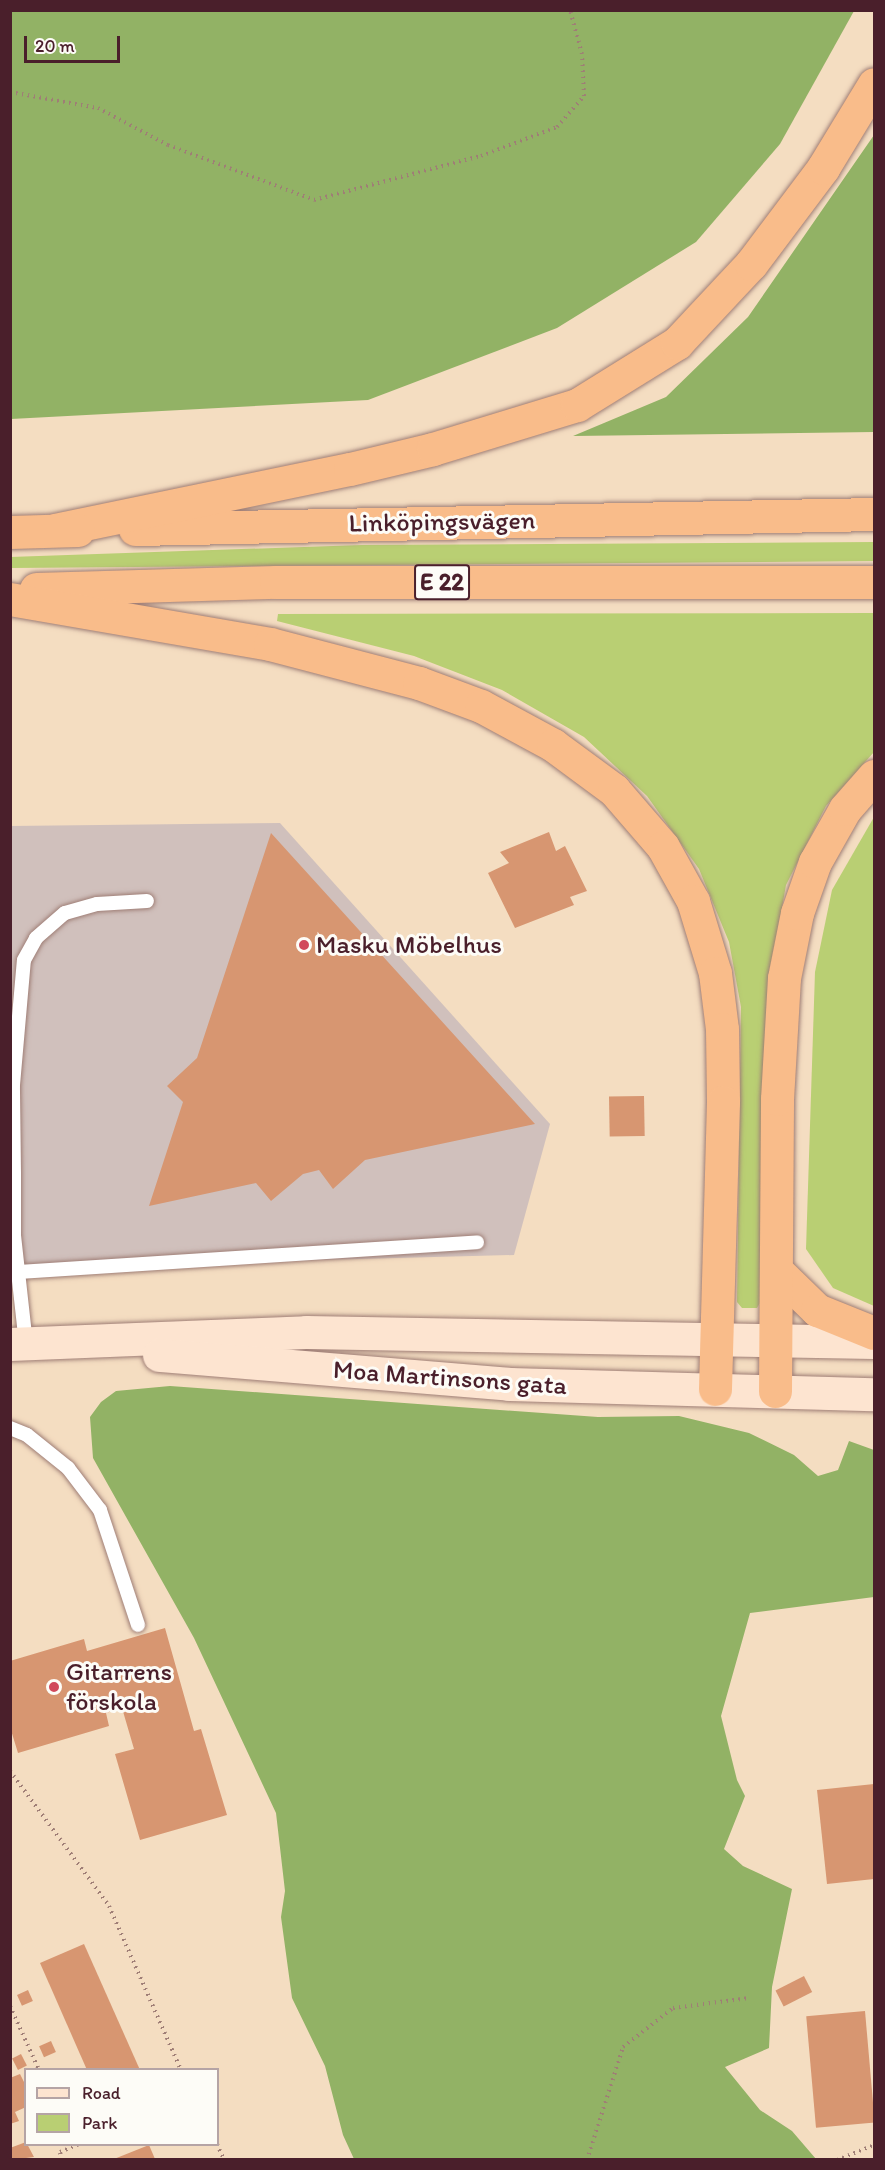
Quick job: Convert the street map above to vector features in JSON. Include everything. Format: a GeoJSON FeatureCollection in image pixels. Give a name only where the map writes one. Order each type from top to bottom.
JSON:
{"type":"FeatureCollection","features":[{"type":"Feature","properties":{"kind":"highway"},"geometry":{"type":"LineString","coordinates":[[55,530],[350,469],[433,449],[577,405],[677,343],[751,264],[823,168],[874,84]]}},
{"type":"Feature","properties":{"kind":"highway","name":"Linköpingsvägen"},"geometry":{"type":"LineString","coordinates":[[10,532],[874,514]]}},
{"type":"Feature","properties":{"kind":"highway","name":"E 22"},"geometry":{"type":"LineString","coordinates":[[10,589],[276,582],[874,582]]}},
{"type":"Feature","properties":{"kind":"highway"},"geometry":{"type":"LineString","coordinates":[[10,599],[270,644],[419,682],[481,706],[553,745],[614,790],[663,847],[693,901],[715,972],[722,1071],[714,1389]]}},
{"type":"Feature","properties":{"kind":"highway"},"geometry":{"type":"LineString","coordinates":[[775,1391],[777,1099],[783,978],[797,913],[814,862],[845,809],[874,776]]}},
{"type":"Feature","properties":{"kind":"highway"},"geometry":{"type":"LineString","coordinates":[[777,1271],[817,1310],[874,1334]]}},
{"type":"Feature","properties":{"kind":"street","name":"Moa Martinsons gata"},"geometry":{"type":"LineString","coordinates":[[18,1344],[306,1332],[874,1342]]}},
{"type":"Feature","properties":{"kind":"street","name":"Moa Martinsons gata"},"geometry":{"type":"LineString","coordinates":[[18,1344],[434,1380],[874,1394]]}},
{"type":"Feature","properties":{"kind":"lane"},"geometry":{"type":"LineString","coordinates":[[18,1344],[18,1272],[14,1236],[14,1085],[24,960],[36,938],[65,913],[97,904],[147,901]]}},
{"type":"Feature","properties":{"kind":"lane"},"geometry":{"type":"LineString","coordinates":[[18,1272],[477,1242]]}},
{"type":"Feature","properties":{"kind":"lane"},"geometry":{"type":"LineString","coordinates":[[10,1428],[27,1435],[69,1468],[100,1510],[138,1625]]}},
{"type":"Feature","properties":{"kind":"path"},"geometry":{"type":"LineString","coordinates":[[10,92],[98,108],[168,145],[314,200],[481,156],[557,127],[584,96],[582,54],[570,10]]}},
{"type":"Feature","properties":{"kind":"path"},"geometry":{"type":"LineString","coordinates":[[10,1771],[109,1906],[180,2068]]}},
{"type":"Feature","properties":{"kind":"path"},"geometry":{"type":"LineString","coordinates":[[587,2160],[623,2047],[673,2008],[749,1998]]}},
{"type":"Feature","properties":{"kind":"path"},"geometry":{"type":"LineString","coordinates":[[10,2006],[38,2068]]}},
{"type":"Feature","properties":{"kind":"path"},"geometry":{"type":"LineString","coordinates":[[837,2160],[874,2145]]}},
{"type":"Feature","properties":{"kind":"path"},"geometry":{"type":"LineString","coordinates":[[62,2160],[60,2152],[74,2146]]}},
{"type":"Feature","properties":{"kind":"path"},"geometry":{"type":"LineString","coordinates":[[217,2146],[224,2160]]}},
{"type":"Feature","properties":{"kind":"shaded area"},"geometry":{"type":"Polygon","coordinates":[[[280,823],[550,1124],[514,1255],[11,1268],[10,826],[280,823]]]}},
{"type":"Feature","properties":{"kind":"green space"},"geometry":{"type":"Polygon","coordinates":[[[11,10],[854,11],[780,144],[696,242],[557,328],[368,400],[11,419],[11,10]]]}},
{"type":"Feature","properties":{"kind":"green space"},"geometry":{"type":"Polygon","coordinates":[[[874,135],[874,432],[573,436],[666,397],[748,317],[874,135]]]}},
{"type":"Feature","properties":{"kind":"green space"},"geometry":{"type":"Polygon","coordinates":[[[874,542],[874,561],[11,568],[10,557],[362,545],[874,542]]]}},
{"type":"Feature","properties":{"kind":"green space"},"geometry":{"type":"Polygon","coordinates":[[[874,613],[874,752],[826,806],[786,885],[769,981],[761,1301],[757,1308],[742,1308],[737,1302],[741,1007],[729,942],[699,869],[647,796],[584,737],[502,690],[414,656],[277,621],[278,614],[874,613]]]}},
{"type":"Feature","properties":{"kind":"green space"},"geometry":{"type":"Polygon","coordinates":[[[874,817],[874,1306],[833,1288],[806,1249],[815,972],[832,890],[874,817]]]}},
{"type":"Feature","properties":{"kind":"green space"},"geometry":{"type":"Polygon","coordinates":[[[170,1386],[598,1417],[679,1416],[749,1433],[794,1455],[818,1476],[838,1470],[849,1441],[874,1450],[874,1597],[750,1613],[721,1716],[737,1780],[745,1796],[724,1849],[743,1866],[792,1889],[772,1987],[769,2048],[725,2067],[760,2110],[792,2131],[816,2159],[354,2159],[343,2135],[325,2066],[292,1998],[281,1917],[285,1891],[276,1813],[194,1638],[93,1458],[90,1417],[101,1402],[116,1391],[170,1386]]]}},
{"type":"Feature","properties":{"kind":"building"},"geometry":{"type":"Polygon","coordinates":[[[549,832],[556,851],[565,846],[587,891],[570,897],[574,905],[515,928],[488,873],[509,863],[500,852],[549,832]]]}},
{"type":"Feature","properties":{"kind":"building","name":"Masku Möbelhus"},"geometry":{"type":"Polygon","coordinates":[[[271,833],[535,1124],[365,1160],[333,1189],[319,1170],[303,1174],[271,1201],[256,1183],[149,1206],[183,1102],[167,1086],[197,1058],[271,833]]]}},
{"type":"Feature","properties":{"kind":"building"},"geometry":{"type":"Polygon","coordinates":[[[644,1096],[645,1136],[610,1137],[609,1097],[644,1096]]]}},
{"type":"Feature","properties":{"kind":"building"},"geometry":{"type":"Polygon","coordinates":[[[165,1628],[194,1731],[201,1729],[227,1815],[140,1840],[115,1754],[134,1749],[122,1708],[106,1713],[109,1726],[18,1753],[10,1727],[10,1661],[84,1639],[87,1651],[165,1628]]]}},
{"type":"Feature","properties":{"kind":"building"},"geometry":{"type":"Polygon","coordinates":[[[874,1784],[874,1879],[827,1884],[817,1790],[874,1784]]]}},
{"type":"Feature","properties":{"kind":"building"},"geometry":{"type":"Polygon","coordinates":[[[84,1944],[139,2068],[86,2068],[40,1963],[84,1944]]]}},
{"type":"Feature","properties":{"kind":"building"},"geometry":{"type":"Polygon","coordinates":[[[804,1976],[812,1992],[784,2007],[775,1991],[804,1976]]]}},
{"type":"Feature","properties":{"kind":"building"},"geometry":{"type":"Polygon","coordinates":[[[28,1990],[33,2001],[22,2006],[17,1995],[28,1990]]]}},
{"type":"Feature","properties":{"kind":"building"},"geometry":{"type":"Polygon","coordinates":[[[865,2011],[874,2123],[816,2128],[806,2016],[865,2011]]]}},
{"type":"Feature","properties":{"kind":"building"},"geometry":{"type":"Polygon","coordinates":[[[51,2041],[56,2052],[44,2057],[39,2046],[51,2041]]]}},
{"type":"Feature","properties":{"kind":"building"},"geometry":{"type":"Polygon","coordinates":[[[21,2054],[27,2066],[18,2070],[12,2059],[21,2054]]]}},
{"type":"Feature","properties":{"kind":"building"},"geometry":{"type":"Polygon","coordinates":[[[20,2074],[24,2082],[24,2108],[15,2112],[19,2121],[10,2124],[10,2078],[20,2074]]]}},
{"type":"Feature","properties":{"kind":"building"},"geometry":{"type":"Polygon","coordinates":[[[24,2143],[24,2146],[28,2146],[34,2157],[10,2160],[10,2148],[24,2143]]]}},
{"type":"Feature","properties":{"kind":"building"},"geometry":{"type":"Polygon","coordinates":[[[149,2146],[155,2159],[114,2159],[149,2146]]]}},
{"type":"Feature","properties":{"kind":"place","name":"Masku Möbelhus"},"geometry":{"type":"Point","coordinates":[304,945]}},
{"type":"Feature","properties":{"kind":"place","name":"Gitarrens förskola"},"geometry":{"type":"Point","coordinates":[54,1687]}}]}
